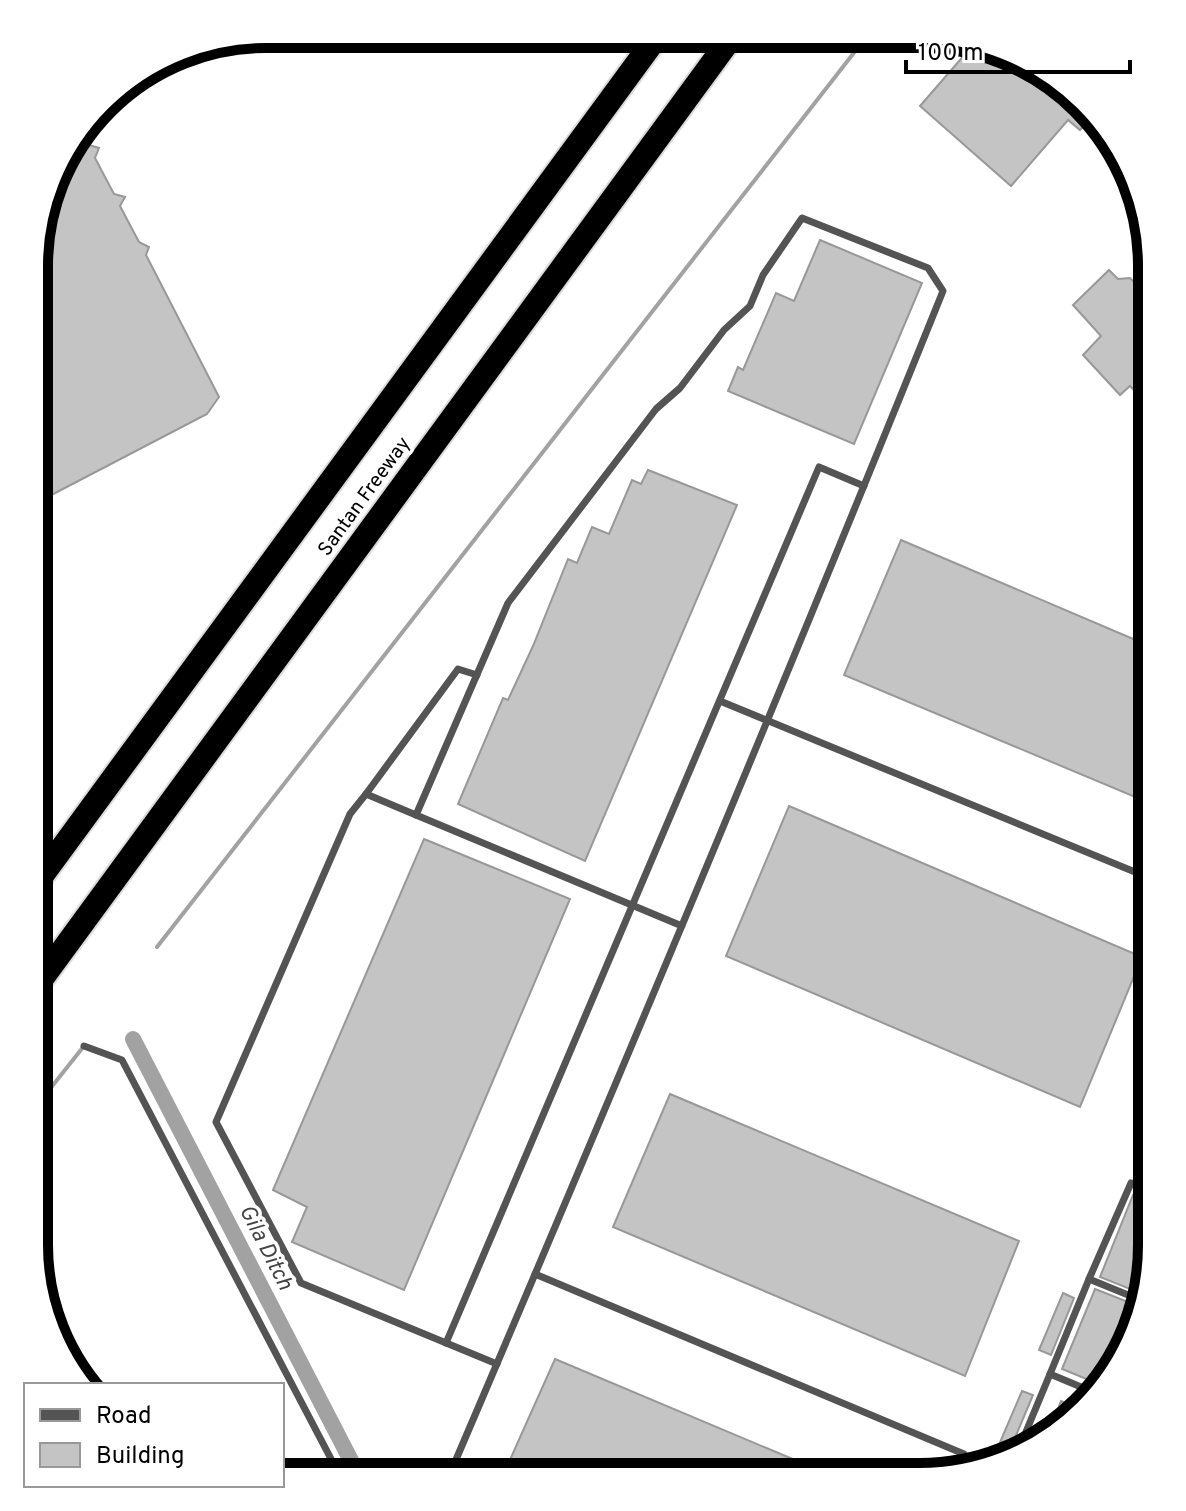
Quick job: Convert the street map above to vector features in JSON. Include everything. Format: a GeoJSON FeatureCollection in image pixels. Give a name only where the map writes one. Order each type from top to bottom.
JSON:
{"type":"FeatureCollection","features":[{"type":"Feature","properties":{"kind":"highway","name":"Santan Freeway"},"geometry":{"type":"LineString","coordinates":[[48,867],[648,48]]}},
{"type":"Feature","properties":{"kind":"highway","name":"Santan Freeway"},"geometry":{"type":"LineString","coordinates":[[48,970],[723,48]]}},
{"type":"Feature","properties":{"kind":"lane"},"geometry":{"type":"LineString","coordinates":[[416,815],[508,603],[656,409],[680,388],[724,330],[750,306],[763,275],[802,218],[928,268],[943,291],[768,722],[455,1463]]}},
{"type":"Feature","properties":{"kind":"lane"},"geometry":{"type":"LineString","coordinates":[[446,1343],[819,467],[864,486]]}},
{"type":"Feature","properties":{"kind":"lane"},"geometry":{"type":"LineString","coordinates":[[477,675],[458,669],[350,814],[216,1122],[301,1283],[497,1364]]}},
{"type":"Feature","properties":{"kind":"lane"},"geometry":{"type":"LineString","coordinates":[[720,701],[1138,873]]}},
{"type":"Feature","properties":{"kind":"lane"},"geometry":{"type":"LineString","coordinates":[[366,794],[682,926]]}},
{"type":"Feature","properties":{"kind":"lane"},"geometry":{"type":"LineString","coordinates":[[84,1046],[122,1060],[333,1463]]}},
{"type":"Feature","properties":{"kind":"lane"},"geometry":{"type":"LineString","coordinates":[[1024,1436],[1131,1183],[1138,1186]]}},
{"type":"Feature","properties":{"kind":"lane"},"geometry":{"type":"LineString","coordinates":[[535,1274],[964,1454]]}},
{"type":"Feature","properties":{"kind":"lane"},"geometry":{"type":"LineString","coordinates":[[1089,1279],[1132,1296]]}},
{"type":"Feature","properties":{"kind":"lane"},"geometry":{"type":"LineString","coordinates":[[1050,1374],[1084,1388]]}},
{"type":"Feature","properties":{"kind":"building"},"geometry":{"type":"Polygon","coordinates":[[[966,53],[1016,70],[1053,93],[1085,124],[1080,130],[1068,120],[1011,186],[920,106],[966,53]]]}},
{"type":"Feature","properties":{"kind":"building"},"geometry":{"type":"Polygon","coordinates":[[[87,142],[99,148],[95,158],[114,194],[125,197],[120,206],[139,242],[149,247],[146,255],[219,397],[207,414],[48,497],[50,238],[55,210],[70,170],[87,142]]]}},
{"type":"Feature","properties":{"kind":"building"},"geometry":{"type":"Polygon","coordinates":[[[820,240],[922,283],[854,444],[728,391],[738,367],[743,370],[776,293],[794,301],[820,240]]]}},
{"type":"Feature","properties":{"kind":"building"},"geometry":{"type":"Polygon","coordinates":[[[1109,270],[1118,279],[1130,278],[1138,286],[1138,394],[1130,386],[1120,395],[1083,355],[1101,336],[1073,305],[1109,270]]]}},
{"type":"Feature","properties":{"kind":"building"},"geometry":{"type":"Polygon","coordinates":[[[648,470],[737,505],[585,861],[458,804],[503,698],[508,700],[533,646],[568,559],[577,563],[592,527],[609,534],[632,480],[641,484],[648,470]]]}},
{"type":"Feature","properties":{"kind":"building"},"geometry":{"type":"Polygon","coordinates":[[[901,540],[1138,641],[1138,798],[844,675],[901,540]]]}},
{"type":"Feature","properties":{"kind":"building"},"geometry":{"type":"Polygon","coordinates":[[[789,806],[1138,955],[1138,967],[1080,1107],[726,956],[789,806]]]}},
{"type":"Feature","properties":{"kind":"building"},"geometry":{"type":"Polygon","coordinates":[[[424,839],[570,899],[404,1290],[292,1242],[307,1207],[273,1190],[424,839]]]}},
{"type":"Feature","properties":{"kind":"building"},"geometry":{"type":"Polygon","coordinates":[[[670,1094],[1019,1241],[965,1376],[613,1227],[670,1094]]]}},
{"type":"Feature","properties":{"kind":"building"},"geometry":{"type":"Polygon","coordinates":[[[1133,1195],[1138,1197],[1138,1259],[1133,1290],[1100,1277],[1133,1195]]]}},
{"type":"Feature","properties":{"kind":"building"},"geometry":{"type":"Polygon","coordinates":[[[1095,1289],[1130,1303],[1116,1341],[1091,1381],[1062,1369],[1095,1289]]]}},
{"type":"Feature","properties":{"kind":"building"},"geometry":{"type":"Polygon","coordinates":[[[1063,1293],[1074,1298],[1051,1355],[1039,1350],[1063,1293]]]}},
{"type":"Feature","properties":{"kind":"building"},"geometry":{"type":"Polygon","coordinates":[[[555,1359],[802,1463],[509,1463],[555,1359]]]}},
{"type":"Feature","properties":{"kind":"building"},"geometry":{"type":"Polygon","coordinates":[[[1022,1391],[1033,1395],[1014,1441],[998,1447],[1022,1391]]]}},
{"type":"Feature","properties":{"kind":"building"},"geometry":{"type":"Polygon","coordinates":[[[1061,1401],[1068,1404],[1055,1416],[1061,1401]]]}},
{"type":"Feature","properties":{"kind":"waterway"},"geometry":{"type":"LineString","coordinates":[[157,947],[858,48]]}},
{"type":"Feature","properties":{"kind":"waterway","name":"Gila Ditch"},"geometry":{"type":"LineString","coordinates":[[133,1039],[352,1463]]}},
{"type":"Feature","properties":{"kind":"waterway"},"geometry":{"type":"LineString","coordinates":[[48,1091],[84,1046]]}}]}
